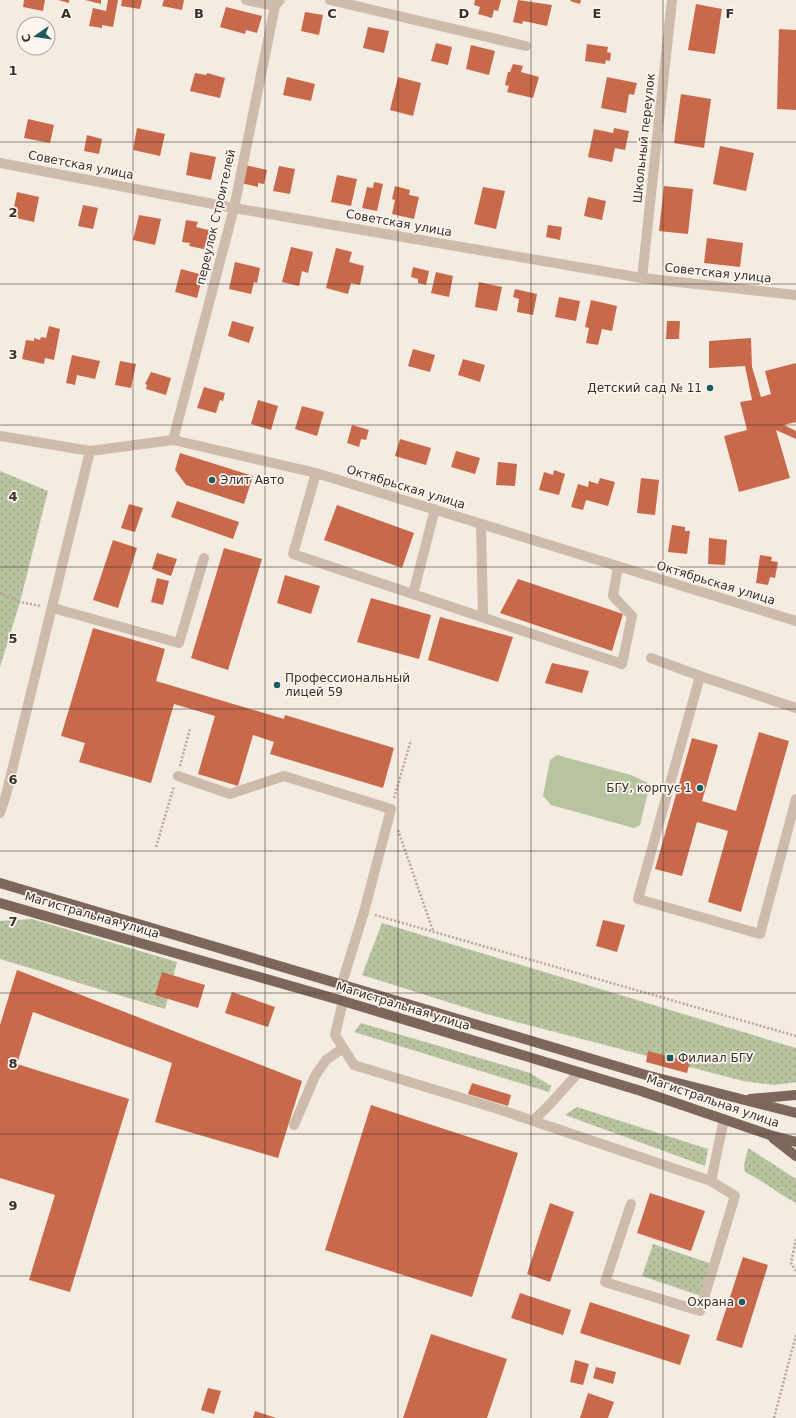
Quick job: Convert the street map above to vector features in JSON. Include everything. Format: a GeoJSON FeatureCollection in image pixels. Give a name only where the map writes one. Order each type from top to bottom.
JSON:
{"type":"FeatureCollection","features":[{"type":"Feature","properties":{"kind":"main road","name":"Магистральная улица"},"geometry":{"type":"LineString","coordinates":[[0,883],[342,983],[646,1075],[796,1113]]}},
{"type":"Feature","properties":{"kind":"main road","name":"Магистральная улица"},"geometry":{"type":"LineString","coordinates":[[0,903],[343,1001],[641,1091],[770,1135],[796,1142]]}},
{"type":"Feature","properties":{"kind":"main road"},"geometry":{"type":"LineString","coordinates":[[741,1100],[796,1095]]}},
{"type":"Feature","properties":{"kind":"main road"},"geometry":{"type":"LineString","coordinates":[[770,1135],[796,1156]]}},
{"type":"Feature","properties":{"kind":"street"},"geometry":{"type":"LineString","coordinates":[[246,0],[278,3]]}},
{"type":"Feature","properties":{"kind":"street"},"geometry":{"type":"LineString","coordinates":[[330,0],[526,46]]}},
{"type":"Feature","properties":{"kind":"street","name":"Школьный переулок"},"geometry":{"type":"LineString","coordinates":[[642,278],[672,0]]}},
{"type":"Feature","properties":{"kind":"street","name":"переулок Строителей"},"geometry":{"type":"LineString","coordinates":[[173,440],[234,208],[278,3]]}},
{"type":"Feature","properties":{"kind":"street","name":"Советская улица"},"geometry":{"type":"LineString","coordinates":[[0,163],[234,208],[642,278],[796,295]]}},
{"type":"Feature","properties":{"kind":"street","name":"Октябрьская улица"},"geometry":{"type":"LineString","coordinates":[[0,436],[90,451],[173,440],[316,473],[796,621]]}},
{"type":"Feature","properties":{"kind":"street"},"geometry":{"type":"LineString","coordinates":[[0,812],[3,794],[53,608],[90,451]]}},
{"type":"Feature","properties":{"kind":"street"},"geometry":{"type":"LineString","coordinates":[[316,473],[293,554],[622,664],[632,616],[613,596],[618,566]]}},
{"type":"Feature","properties":{"kind":"street"},"geometry":{"type":"LineString","coordinates":[[413,594],[435,509]]}},
{"type":"Feature","properties":{"kind":"street"},"geometry":{"type":"LineString","coordinates":[[481,524],[483,617]]}},
{"type":"Feature","properties":{"kind":"street"},"geometry":{"type":"LineString","coordinates":[[53,608],[178,643],[204,558]]}},
{"type":"Feature","properties":{"kind":"street"},"geometry":{"type":"LineString","coordinates":[[651,658],[796,708]]}},
{"type":"Feature","properties":{"kind":"street"},"geometry":{"type":"LineString","coordinates":[[700,676],[638,899],[760,934],[796,799]]}},
{"type":"Feature","properties":{"kind":"street"},"geometry":{"type":"LineString","coordinates":[[178,776],[230,794],[284,776],[391,809],[364,912],[342,983]]}},
{"type":"Feature","properties":{"kind":"street"},"geometry":{"type":"LineString","coordinates":[[343,1001],[335,1035],[354,1065],[533,1120],[711,1181],[735,1196],[700,1311],[605,1282],[631,1204]]}},
{"type":"Feature","properties":{"kind":"street"},"geometry":{"type":"LineString","coordinates":[[294,1125],[315,1076],[326,1060],[343,1048]]}},
{"type":"Feature","properties":{"kind":"street"},"geometry":{"type":"LineString","coordinates":[[533,1120],[551,1103],[579,1072]]}},
{"type":"Feature","properties":{"kind":"street"},"geometry":{"type":"LineString","coordinates":[[711,1181],[724,1119]]}},
{"type":"Feature","properties":{"kind":"path"},"geometry":{"type":"LineString","coordinates":[[0,593],[20,602],[53,608]]}},
{"type":"Feature","properties":{"kind":"path"},"geometry":{"type":"LineString","coordinates":[[411,740],[391,809],[433,932]]}},
{"type":"Feature","properties":{"kind":"path"},"geometry":{"type":"LineString","coordinates":[[364,912],[796,1036]]}},
{"type":"Feature","properties":{"kind":"path"},"geometry":{"type":"LineString","coordinates":[[796,1239],[791,1263],[796,1271]]}},
{"type":"Feature","properties":{"kind":"path"},"geometry":{"type":"LineString","coordinates":[[774,1418],[796,1335]]}},
{"type":"Feature","properties":{"kind":"green space"},"geometry":{"type":"Polygon","coordinates":[[[0,471],[48,491],[20,602],[0,667],[0,471]]]}},
{"type":"Feature","properties":{"kind":"green space"},"geometry":{"type":"Polygon","coordinates":[[[557,755],[631,775],[650,784],[640,825],[634,828],[551,805],[543,796],[550,760],[557,755]]]}},
{"type":"Feature","properties":{"kind":"green space"},"geometry":{"type":"Polygon","coordinates":[[[32,919],[177,962],[165,1009],[0,959],[0,921],[32,919]]]}},
{"type":"Feature","properties":{"kind":"green space"},"geometry":{"type":"Polygon","coordinates":[[[382,923],[796,1048],[796,1082],[774,1085],[743,1081],[486,1014],[362,975],[382,923]]]}},
{"type":"Feature","properties":{"kind":"green space"},"geometry":{"type":"Polygon","coordinates":[[[361,1023],[530,1073],[551,1086],[549,1092],[354,1032],[361,1023]]]}},
{"type":"Feature","properties":{"kind":"green space"},"geometry":{"type":"Polygon","coordinates":[[[577,1107],[708,1149],[705,1166],[565,1115],[577,1107]]]}},
{"type":"Feature","properties":{"kind":"green space"},"geometry":{"type":"Polygon","coordinates":[[[748,1148],[796,1179],[796,1203],[745,1172],[744,1165],[748,1148]]]}},
{"type":"Feature","properties":{"kind":"green space"},"geometry":{"type":"Polygon","coordinates":[[[653,1244],[715,1265],[704,1297],[642,1276],[653,1244]]]}},
{"type":"Feature","properties":{"kind":"building"},"geometry":{"type":"Polygon","coordinates":[[[24,0],[45,0],[43,11],[23,7],[24,0]]]}},
{"type":"Feature","properties":{"kind":"building"},"geometry":{"type":"Polygon","coordinates":[[[58,0],[69,0],[69,3],[58,0]]]}},
{"type":"Feature","properties":{"kind":"building"},"geometry":{"type":"Polygon","coordinates":[[[85,0],[101,0],[101,4],[85,0]]]}},
{"type":"Feature","properties":{"kind":"building"},"geometry":{"type":"Polygon","coordinates":[[[108,0],[118,0],[113,27],[102,25],[102,28],[89,26],[93,8],[106,11],[108,0]]]}},
{"type":"Feature","properties":{"kind":"building"},"geometry":{"type":"Polygon","coordinates":[[[122,0],[142,0],[140,9],[121,6],[122,0]]]}},
{"type":"Feature","properties":{"kind":"building"},"geometry":{"type":"Polygon","coordinates":[[[164,0],[184,0],[182,10],[162,6],[164,0]]]}},
{"type":"Feature","properties":{"kind":"building"},"geometry":{"type":"Polygon","coordinates":[[[475,0],[501,0],[498,11],[494,10],[492,18],[478,14],[480,7],[474,5],[475,0]]]}},
{"type":"Feature","properties":{"kind":"building"},"geometry":{"type":"Polygon","coordinates":[[[518,0],[552,5],[547,26],[523,21],[522,24],[513,22],[518,0]]]}},
{"type":"Feature","properties":{"kind":"building"},"geometry":{"type":"Polygon","coordinates":[[[581,0],[580,4],[570,1],[581,0]]]}},
{"type":"Feature","properties":{"kind":"building"},"geometry":{"type":"Polygon","coordinates":[[[696,4],[722,9],[715,54],[688,50],[696,4]]]}},
{"type":"Feature","properties":{"kind":"building"},"geometry":{"type":"Polygon","coordinates":[[[226,7],[262,16],[257,33],[246,30],[245,34],[220,27],[226,7]]]}},
{"type":"Feature","properties":{"kind":"building"},"geometry":{"type":"Polygon","coordinates":[[[305,12],[323,15],[319,35],[301,31],[305,12]]]}},
{"type":"Feature","properties":{"kind":"building"},"geometry":{"type":"Polygon","coordinates":[[[368,27],[389,31],[384,53],[363,48],[368,27]]]}},
{"type":"Feature","properties":{"kind":"building"},"geometry":{"type":"Polygon","coordinates":[[[779,29],[796,30],[796,110],[777,109],[779,29]]]}},
{"type":"Feature","properties":{"kind":"building"},"geometry":{"type":"Polygon","coordinates":[[[436,43],[452,47],[448,65],[431,61],[436,43]]]}},
{"type":"Feature","properties":{"kind":"building"},"geometry":{"type":"Polygon","coordinates":[[[587,44],[608,47],[607,52],[611,53],[610,61],[606,60],[605,64],[585,61],[587,44]]]}},
{"type":"Feature","properties":{"kind":"building"},"geometry":{"type":"Polygon","coordinates":[[[471,45],[495,51],[489,75],[466,69],[471,45]]]}},
{"type":"Feature","properties":{"kind":"building"},"geometry":{"type":"Polygon","coordinates":[[[513,64],[523,66],[521,72],[539,77],[533,98],[507,92],[509,86],[505,85],[508,72],[510,72],[513,64]]]}},
{"type":"Feature","properties":{"kind":"building"},"geometry":{"type":"Polygon","coordinates":[[[195,73],[206,75],[207,73],[225,78],[220,98],[190,91],[195,73]]]}},
{"type":"Feature","properties":{"kind":"building"},"geometry":{"type":"Polygon","coordinates":[[[287,77],[315,84],[311,101],[283,95],[287,77]]]}},
{"type":"Feature","properties":{"kind":"building"},"geometry":{"type":"Polygon","coordinates":[[[398,77],[421,83],[413,116],[390,110],[398,77]]]}},
{"type":"Feature","properties":{"kind":"building"},"geometry":{"type":"Polygon","coordinates":[[[607,77],[637,83],[634,95],[629,94],[626,113],[601,108],[607,77]]]}},
{"type":"Feature","properties":{"kind":"building"},"geometry":{"type":"Polygon","coordinates":[[[681,94],[711,99],[704,148],[674,143],[681,94]]]}},
{"type":"Feature","properties":{"kind":"building"},"geometry":{"type":"Polygon","coordinates":[[[28,119],[54,125],[50,143],[24,138],[28,119]]]}},
{"type":"Feature","properties":{"kind":"building"},"geometry":{"type":"Polygon","coordinates":[[[137,128],[165,134],[160,156],[133,150],[137,128]]]}},
{"type":"Feature","properties":{"kind":"building"},"geometry":{"type":"Polygon","coordinates":[[[614,128],[629,131],[625,150],[615,148],[612,162],[588,157],[594,129],[613,133],[614,128]]]}},
{"type":"Feature","properties":{"kind":"building"},"geometry":{"type":"Polygon","coordinates":[[[87,135],[102,139],[99,154],[84,151],[87,135]]]}},
{"type":"Feature","properties":{"kind":"building"},"geometry":{"type":"Polygon","coordinates":[[[720,146],[754,153],[746,191],[713,184],[720,146]]]}},
{"type":"Feature","properties":{"kind":"building"},"geometry":{"type":"Polygon","coordinates":[[[190,152],[216,157],[211,180],[186,175],[190,152]]]}},
{"type":"Feature","properties":{"kind":"building"},"geometry":{"type":"Polygon","coordinates":[[[245,165],[267,170],[264,184],[258,183],[258,187],[241,183],[245,165]]]}},
{"type":"Feature","properties":{"kind":"building"},"geometry":{"type":"Polygon","coordinates":[[[279,166],[295,169],[290,194],[273,191],[279,166]]]}},
{"type":"Feature","properties":{"kind":"building"},"geometry":{"type":"Polygon","coordinates":[[[337,175],[357,179],[351,206],[331,202],[337,175]]]}},
{"type":"Feature","properties":{"kind":"building"},"geometry":{"type":"Polygon","coordinates":[[[374,182],[383,184],[377,211],[362,208],[367,187],[373,188],[374,182]]]}},
{"type":"Feature","properties":{"kind":"building"},"geometry":{"type":"Polygon","coordinates":[[[395,186],[410,190],[409,195],[419,197],[414,219],[392,214],[395,200],[392,199],[395,186]]]}},
{"type":"Feature","properties":{"kind":"building"},"geometry":{"type":"Polygon","coordinates":[[[664,186],[693,189],[688,234],[659,231],[664,186]]]}},
{"type":"Feature","properties":{"kind":"building"},"geometry":{"type":"Polygon","coordinates":[[[483,187],[505,191],[496,229],[474,224],[483,187]]]}},
{"type":"Feature","properties":{"kind":"building"},"geometry":{"type":"Polygon","coordinates":[[[17,192],[39,197],[34,222],[12,217],[17,192]]]}},
{"type":"Feature","properties":{"kind":"building"},"geometry":{"type":"Polygon","coordinates":[[[588,197],[606,201],[602,220],[584,216],[588,197]]]}},
{"type":"Feature","properties":{"kind":"building"},"geometry":{"type":"Polygon","coordinates":[[[83,205],[98,208],[93,229],[78,226],[83,205]]]}},
{"type":"Feature","properties":{"kind":"building"},"geometry":{"type":"Polygon","coordinates":[[[139,215],[161,219],[155,245],[133,240],[139,215]]]}},
{"type":"Feature","properties":{"kind":"building"},"geometry":{"type":"Polygon","coordinates":[[[186,220],[198,222],[196,227],[217,232],[213,251],[189,246],[190,243],[182,242],[186,220]]]}},
{"type":"Feature","properties":{"kind":"building"},"geometry":{"type":"Polygon","coordinates":[[[548,225],[562,227],[560,240],[546,237],[548,225]]]}},
{"type":"Feature","properties":{"kind":"building"},"geometry":{"type":"Polygon","coordinates":[[[707,238],[743,243],[740,267],[704,263],[707,238]]]}},
{"type":"Feature","properties":{"kind":"building"},"geometry":{"type":"Polygon","coordinates":[[[291,247],[313,252],[308,273],[302,271],[299,286],[282,282],[291,247]]]}},
{"type":"Feature","properties":{"kind":"building"},"geometry":{"type":"Polygon","coordinates":[[[336,248],[352,252],[349,262],[364,266],[360,285],[351,283],[348,294],[326,288],[336,248]]]}},
{"type":"Feature","properties":{"kind":"building"},"geometry":{"type":"Polygon","coordinates":[[[235,262],[260,268],[257,283],[254,282],[251,294],[229,289],[235,262]]]}},
{"type":"Feature","properties":{"kind":"building"},"geometry":{"type":"Polygon","coordinates":[[[413,267],[429,271],[426,285],[418,283],[418,279],[411,277],[413,267]]]}},
{"type":"Feature","properties":{"kind":"building"},"geometry":{"type":"Polygon","coordinates":[[[181,269],[203,275],[197,298],[175,292],[181,269]]]}},
{"type":"Feature","properties":{"kind":"building"},"geometry":{"type":"Polygon","coordinates":[[[436,272],[453,276],[449,297],[431,293],[436,272]]]}},
{"type":"Feature","properties":{"kind":"building"},"geometry":{"type":"Polygon","coordinates":[[[479,282],[502,287],[497,311],[475,307],[479,282]]]}},
{"type":"Feature","properties":{"kind":"building"},"geometry":{"type":"Polygon","coordinates":[[[515,289],[537,294],[533,315],[517,312],[519,299],[513,297],[515,289]]]}},
{"type":"Feature","properties":{"kind":"building"},"geometry":{"type":"Polygon","coordinates":[[[559,297],[580,301],[576,321],[555,317],[559,297]]]}},
{"type":"Feature","properties":{"kind":"building"},"geometry":{"type":"Polygon","coordinates":[[[591,300],[617,306],[612,331],[602,329],[598,345],[586,343],[589,328],[585,327],[591,300]]]}},
{"type":"Feature","properties":{"kind":"building"},"geometry":{"type":"Polygon","coordinates":[[[232,321],[254,327],[249,343],[228,336],[232,321]]]}},
{"type":"Feature","properties":{"kind":"building"},"geometry":{"type":"Polygon","coordinates":[[[667,321],[680,321],[679,339],[666,339],[667,321]]]}},
{"type":"Feature","properties":{"kind":"building"},"geometry":{"type":"Polygon","coordinates":[[[49,326],[60,329],[54,360],[45,358],[44,364],[22,359],[26,340],[34,341],[34,338],[40,340],[41,337],[46,338],[49,326]]]}},
{"type":"Feature","properties":{"kind":"building"},"geometry":{"type":"Polygon","coordinates":[[[751,338],[752,367],[761,397],[771,394],[765,371],[796,363],[796,422],[784,425],[796,431],[796,439],[776,430],[790,478],[739,492],[724,436],[747,430],[740,402],[752,400],[745,366],[709,368],[709,341],[751,338]]]}},
{"type":"Feature","properties":{"kind":"building"},"geometry":{"type":"Polygon","coordinates":[[[413,349],[435,355],[430,372],[408,366],[413,349]]]}},
{"type":"Feature","properties":{"kind":"building"},"geometry":{"type":"Polygon","coordinates":[[[72,355],[100,361],[95,379],[77,375],[75,385],[66,383],[72,355]]]}},
{"type":"Feature","properties":{"kind":"building"},"geometry":{"type":"Polygon","coordinates":[[[463,359],[485,365],[480,382],[458,375],[463,359]]]}},
{"type":"Feature","properties":{"kind":"building"},"geometry":{"type":"Polygon","coordinates":[[[120,361],[136,364],[131,388],[115,385],[120,361]]]}},
{"type":"Feature","properties":{"kind":"building"},"geometry":{"type":"Polygon","coordinates":[[[151,372],[171,378],[166,395],[146,389],[147,385],[145,384],[151,372]]]}},
{"type":"Feature","properties":{"kind":"building"},"geometry":{"type":"Polygon","coordinates":[[[204,387],[225,393],[223,401],[220,400],[216,413],[197,408],[204,387]]]}},
{"type":"Feature","properties":{"kind":"building"},"geometry":{"type":"Polygon","coordinates":[[[258,400],[278,406],[271,430],[251,424],[258,400]]]}},
{"type":"Feature","properties":{"kind":"building"},"geometry":{"type":"Polygon","coordinates":[[[302,406],[324,412],[317,436],[295,429],[302,406]]]}},
{"type":"Feature","properties":{"kind":"building"},"geometry":{"type":"Polygon","coordinates":[[[352,425],[369,430],[366,440],[361,439],[359,447],[347,443],[352,425]]]}},
{"type":"Feature","properties":{"kind":"building"},"geometry":{"type":"Polygon","coordinates":[[[400,439],[431,448],[426,465],[395,456],[400,439]]]}},
{"type":"Feature","properties":{"kind":"building"},"geometry":{"type":"Polygon","coordinates":[[[456,451],[480,458],[475,474],[451,467],[456,451]]]}},
{"type":"Feature","properties":{"kind":"building"},"geometry":{"type":"Polygon","coordinates":[[[180,453],[253,476],[244,504],[186,485],[175,470],[180,453]]]}},
{"type":"Feature","properties":{"kind":"building"},"geometry":{"type":"Polygon","coordinates":[[[498,462],[517,464],[515,486],[496,485],[498,462]]]}},
{"type":"Feature","properties":{"kind":"building"},"geometry":{"type":"Polygon","coordinates":[[[554,470],[565,474],[559,495],[539,490],[544,472],[553,475],[554,470]]]}},
{"type":"Feature","properties":{"kind":"building"},"geometry":{"type":"Polygon","coordinates":[[[600,478],[615,482],[608,506],[586,500],[583,510],[571,507],[578,484],[588,487],[589,481],[598,484],[600,478]]]}},
{"type":"Feature","properties":{"kind":"building"},"geometry":{"type":"Polygon","coordinates":[[[641,478],[659,480],[655,515],[637,513],[641,478]]]}},
{"type":"Feature","properties":{"kind":"building"},"geometry":{"type":"Polygon","coordinates":[[[177,501],[239,522],[233,539],[171,517],[177,501]]]}},
{"type":"Feature","properties":{"kind":"building"},"geometry":{"type":"Polygon","coordinates":[[[129,504],[143,508],[135,532],[121,528],[129,504]]]}},
{"type":"Feature","properties":{"kind":"building"},"geometry":{"type":"Polygon","coordinates":[[[337,505],[414,533],[402,568],[324,540],[337,505]]]}},
{"type":"Feature","properties":{"kind":"building"},"geometry":{"type":"Polygon","coordinates":[[[672,525],[685,527],[685,531],[690,531],[687,554],[668,552],[672,525]]]}},
{"type":"Feature","properties":{"kind":"building"},"geometry":{"type":"Polygon","coordinates":[[[709,538],[727,540],[725,565],[708,564],[709,538]]]}},
{"type":"Feature","properties":{"kind":"building"},"geometry":{"type":"Polygon","coordinates":[[[113,540],[137,548],[118,608],[93,600],[113,540]]]}},
{"type":"Feature","properties":{"kind":"building"},"geometry":{"type":"Polygon","coordinates":[[[224,548],[262,559],[228,670],[191,658],[224,548]]]}},
{"type":"Feature","properties":{"kind":"building"},"geometry":{"type":"Polygon","coordinates":[[[157,553],[177,559],[171,576],[152,569],[157,553]]]}},
{"type":"Feature","properties":{"kind":"building"},"geometry":{"type":"Polygon","coordinates":[[[760,555],[772,557],[771,561],[778,562],[775,578],[770,577],[768,585],[756,583],[760,555]]]}},
{"type":"Feature","properties":{"kind":"building"},"geometry":{"type":"Polygon","coordinates":[[[285,575],[320,586],[311,614],[277,603],[285,575]]]}},
{"type":"Feature","properties":{"kind":"building"},"geometry":{"type":"Polygon","coordinates":[[[157,578],[169,581],[163,605],[151,602],[157,578]]]}},
{"type":"Feature","properties":{"kind":"building"},"geometry":{"type":"Polygon","coordinates":[[[518,579],[623,614],[612,651],[500,613],[518,579]]]}},
{"type":"Feature","properties":{"kind":"building"},"geometry":{"type":"Polygon","coordinates":[[[371,598],[431,615],[419,659],[357,642],[371,598]]]}},
{"type":"Feature","properties":{"kind":"building"},"geometry":{"type":"Polygon","coordinates":[[[440,617],[513,637],[498,682],[428,660],[440,617]]]}},
{"type":"Feature","properties":{"kind":"building"},"geometry":{"type":"Polygon","coordinates":[[[93,628],[165,649],[156,681],[284,719],[285,715],[394,748],[383,788],[270,754],[274,742],[253,735],[238,786],[198,774],[215,716],[174,704],[151,783],[79,762],[85,743],[61,736],[93,628]]]}},
{"type":"Feature","properties":{"kind":"building"},"geometry":{"type":"Polygon","coordinates":[[[552,663],[589,671],[582,693],[545,683],[552,663]]]}},
{"type":"Feature","properties":{"kind":"building"},"geometry":{"type":"Polygon","coordinates":[[[759,732],[789,741],[741,912],[708,902],[728,831],[697,822],[682,876],[655,869],[692,738],[718,745],[702,801],[736,811],[759,732]]]}},
{"type":"Feature","properties":{"kind":"building"},"geometry":{"type":"Polygon","coordinates":[[[603,920],[625,925],[617,952],[596,946],[603,920]]]}},
{"type":"Feature","properties":{"kind":"building"},"geometry":{"type":"Polygon","coordinates":[[[17,970],[302,1081],[278,1158],[155,1122],[172,1063],[33,1012],[17,1064],[129,1099],[70,1292],[29,1280],[55,1195],[0,1178],[0,1025],[17,970]]]}},
{"type":"Feature","properties":{"kind":"building"},"geometry":{"type":"Polygon","coordinates":[[[162,972],[205,985],[198,1008],[155,995],[162,972]]]}},
{"type":"Feature","properties":{"kind":"building"},"geometry":{"type":"Polygon","coordinates":[[[232,992],[275,1007],[268,1027],[225,1013],[232,992]]]}},
{"type":"Feature","properties":{"kind":"building"},"geometry":{"type":"Polygon","coordinates":[[[648,1051],[690,1062],[687,1073],[646,1062],[648,1051]]]}},
{"type":"Feature","properties":{"kind":"building"},"geometry":{"type":"Polygon","coordinates":[[[472,1083],[511,1095],[508,1106],[468,1094],[472,1083]]]}},
{"type":"Feature","properties":{"kind":"building"},"geometry":{"type":"Polygon","coordinates":[[[371,1105],[518,1153],[472,1297],[325,1250],[371,1105]]]}},
{"type":"Feature","properties":{"kind":"building"},"geometry":{"type":"Polygon","coordinates":[[[650,1193],[705,1211],[691,1251],[637,1233],[650,1193]]]}},
{"type":"Feature","properties":{"kind":"building"},"geometry":{"type":"Polygon","coordinates":[[[550,1203],[574,1212],[550,1282],[527,1274],[550,1203]]]}},
{"type":"Feature","properties":{"kind":"building","name":"Охрана"},"geometry":{"type":"Polygon","coordinates":[[[743,1257],[768,1265],[742,1348],[716,1340],[743,1257]]]}},
{"type":"Feature","properties":{"kind":"building"},"geometry":{"type":"Polygon","coordinates":[[[520,1293],[571,1310],[563,1335],[511,1318],[520,1293]]]}},
{"type":"Feature","properties":{"kind":"building"},"geometry":{"type":"Polygon","coordinates":[[[590,1302],[690,1335],[680,1365],[580,1333],[590,1302]]]}},
{"type":"Feature","properties":{"kind":"building"},"geometry":{"type":"Polygon","coordinates":[[[431,1334],[507,1359],[487,1418],[403,1418],[431,1334]]]}},
{"type":"Feature","properties":{"kind":"building"},"geometry":{"type":"Polygon","coordinates":[[[575,1360],[589,1364],[583,1385],[570,1382],[575,1360]]]}},
{"type":"Feature","properties":{"kind":"building"},"geometry":{"type":"Polygon","coordinates":[[[596,1367],[616,1372],[613,1384],[593,1378],[596,1367]]]}},
{"type":"Feature","properties":{"kind":"building"},"geometry":{"type":"Polygon","coordinates":[[[208,1388],[221,1391],[214,1414],[201,1410],[208,1388]]]}},
{"type":"Feature","properties":{"kind":"building"},"geometry":{"type":"Polygon","coordinates":[[[588,1393],[614,1402],[608,1418],[580,1418],[588,1393]]]}},
{"type":"Feature","properties":{"kind":"building"},"geometry":{"type":"Polygon","coordinates":[[[255,1411],[276,1418],[253,1418],[255,1411]]]}},
{"type":"Feature","properties":{"kind":"place","name":"Детский сад № 11"},"geometry":{"type":"Point","coordinates":[710,388]}},
{"type":"Feature","properties":{"kind":"place","name":"Элит Авто"},"geometry":{"type":"Point","coordinates":[212,480]}},
{"type":"Feature","properties":{"kind":"place","name":"Профессиональный лицей 59"},"geometry":{"type":"Point","coordinates":[277,685]}},
{"type":"Feature","properties":{"kind":"place","name":"БГУ, корпус 1"},"geometry":{"type":"Point","coordinates":[700,788]}},
{"type":"Feature","properties":{"kind":"place","name":"Филиал БГУ"},"geometry":{"type":"Point","coordinates":[670,1058]}},
{"type":"Feature","properties":{"kind":"place","name":"Охрана"},"geometry":{"type":"Point","coordinates":[742,1302]}}]}
